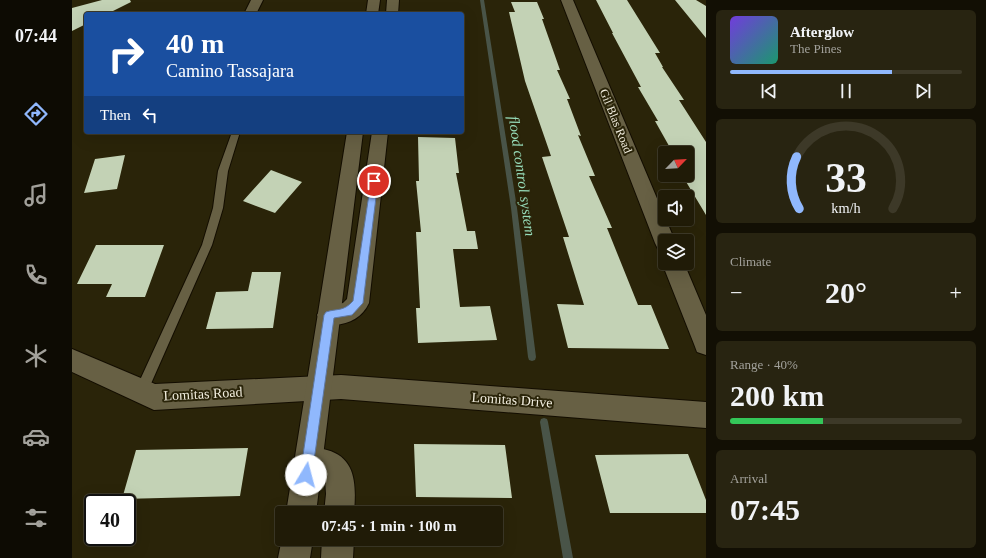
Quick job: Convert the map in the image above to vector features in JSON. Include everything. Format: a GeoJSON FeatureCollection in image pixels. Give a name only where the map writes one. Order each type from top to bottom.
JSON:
{"type":"FeatureCollection","features":[{"type":"Feature","properties":{"kind":"street"},"geometry":{"type":"LineString","coordinates":[[251,12],[257,0]]}},
{"type":"Feature","properties":{"kind":"street"},"geometry":{"type":"LineString","coordinates":[[372,12],[374,0]]}},
{"type":"Feature","properties":{"kind":"street"},"geometry":{"type":"LineString","coordinates":[[392,12],[393,0]]}},
{"type":"Feature","properties":{"kind":"street","name":"Gil Blas Road"},"geometry":{"type":"LineString","coordinates":[[567,0],[661,234]]}},
{"type":"Feature","properties":{"kind":"street"},"geometry":{"type":"LineString","coordinates":[[302,506],[355,134]]}},
{"type":"Feature","properties":{"kind":"street"},"geometry":{"type":"LineString","coordinates":[[329,315],[349,312],[358,303],[380,134]]}},
{"type":"Feature","properties":{"kind":"street"},"geometry":{"type":"LineString","coordinates":[[676,270],[706,344]]}},
{"type":"Feature","properties":{"kind":"street","name":"Lomitas Road"},"geometry":{"type":"LineString","coordinates":[[72,360],[154,397],[318,387]]}},
{"type":"Feature","properties":{"kind":"street","name":"Lomitas Drive"},"geometry":{"type":"LineString","coordinates":[[318,387],[341,387],[706,415]]}},
{"type":"Feature","properties":{"kind":"street"},"geometry":{"type":"LineString","coordinates":[[308,462],[330,465],[339,475],[341,489],[340,506]]}},
{"type":"Feature","properties":{"kind":"street"},"geometry":{"type":"LineString","coordinates":[[294,558],[296,546]]}},
{"type":"Feature","properties":{"kind":"street"},"geometry":{"type":"LineString","coordinates":[[337,558],[338,546]]}},
{"type":"Feature","properties":{"kind":"lane"},"geometry":{"type":"LineString","coordinates":[[141,391],[207,245],[218,208],[223,171],[235,134]]}},
{"type":"Feature","properties":{"kind":"building"},"geometry":{"type":"Polygon","coordinates":[[[102,0],[130,0],[131,2],[111,12],[84,12],[84,25],[72,31],[72,8],[102,0]]]}},
{"type":"Feature","properties":{"kind":"building"},"geometry":{"type":"Polygon","coordinates":[[[596,0],[627,0],[660,53],[655,53],[662,67],[684,100],[679,100],[706,142],[706,215],[694,195],[694,190],[691,190],[686,182],[694,182],[694,146],[669,146],[655,121],[658,121],[638,87],[641,87],[596,0]]]}},
{"type":"Feature","properties":{"kind":"building"},"geometry":{"type":"Polygon","coordinates":[[[675,0],[696,0],[706,6],[706,38],[675,0]]]}},
{"type":"Feature","properties":{"kind":"building"},"geometry":{"type":"Polygon","coordinates":[[[511,2],[537,2],[560,70],[557,70],[570,99],[567,99],[581,136],[578,135],[595,176],[589,176],[612,228],[607,228],[638,305],[651,305],[669,349],[568,348],[557,304],[584,305],[563,237],[569,237],[542,157],[551,156],[525,81],[509,12],[515,12],[511,2]]]}},
{"type":"Feature","properties":{"kind":"building"},"geometry":{"type":"Polygon","coordinates":[[[418,137],[455,138],[459,173],[456,173],[467,231],[475,231],[478,249],[453,249],[460,307],[490,306],[497,340],[418,343],[416,308],[420,308],[416,232],[421,232],[416,181],[419,181],[418,137]]]}},
{"type":"Feature","properties":{"kind":"building"},"geometry":{"type":"Polygon","coordinates":[[[125,155],[117,189],[84,193],[95,159],[125,155]]]}},
{"type":"Feature","properties":{"kind":"building"},"geometry":{"type":"Polygon","coordinates":[[[271,170],[302,182],[275,213],[243,201],[271,170]]]}},
{"type":"Feature","properties":{"kind":"building"},"geometry":{"type":"Polygon","coordinates":[[[96,245],[164,245],[145,297],[106,297],[112,284],[77,284],[96,245]]]}},
{"type":"Feature","properties":{"kind":"building"},"geometry":{"type":"Polygon","coordinates":[[[252,272],[281,272],[273,328],[206,329],[216,292],[248,291],[252,272]]]}},
{"type":"Feature","properties":{"kind":"building"},"geometry":{"type":"Polygon","coordinates":[[[414,444],[505,445],[512,498],[416,497],[414,444]]]}},
{"type":"Feature","properties":{"kind":"building"},"geometry":{"type":"Polygon","coordinates":[[[248,448],[240,496],[136,499],[136,494],[123,494],[136,450],[248,448]]]}},
{"type":"Feature","properties":{"kind":"building"},"geometry":{"type":"Polygon","coordinates":[[[688,454],[706,500],[706,513],[610,513],[595,455],[688,454]]]}},
{"type":"Feature","properties":{"kind":"waterway","name":"flood control system"},"geometry":{"type":"LineString","coordinates":[[482,0],[514,208],[532,357]]}},
{"type":"Feature","properties":{"kind":"waterway","name":"flood control system"},"geometry":{"type":"LineString","coordinates":[[544,422],[568,558]]}},
{"type":"Feature","properties":{"kind":"route"},"geometry":{"type":"LineString","coordinates":[[306,475],[329,315],[349,312],[358,303],[374,181]]}}]}
